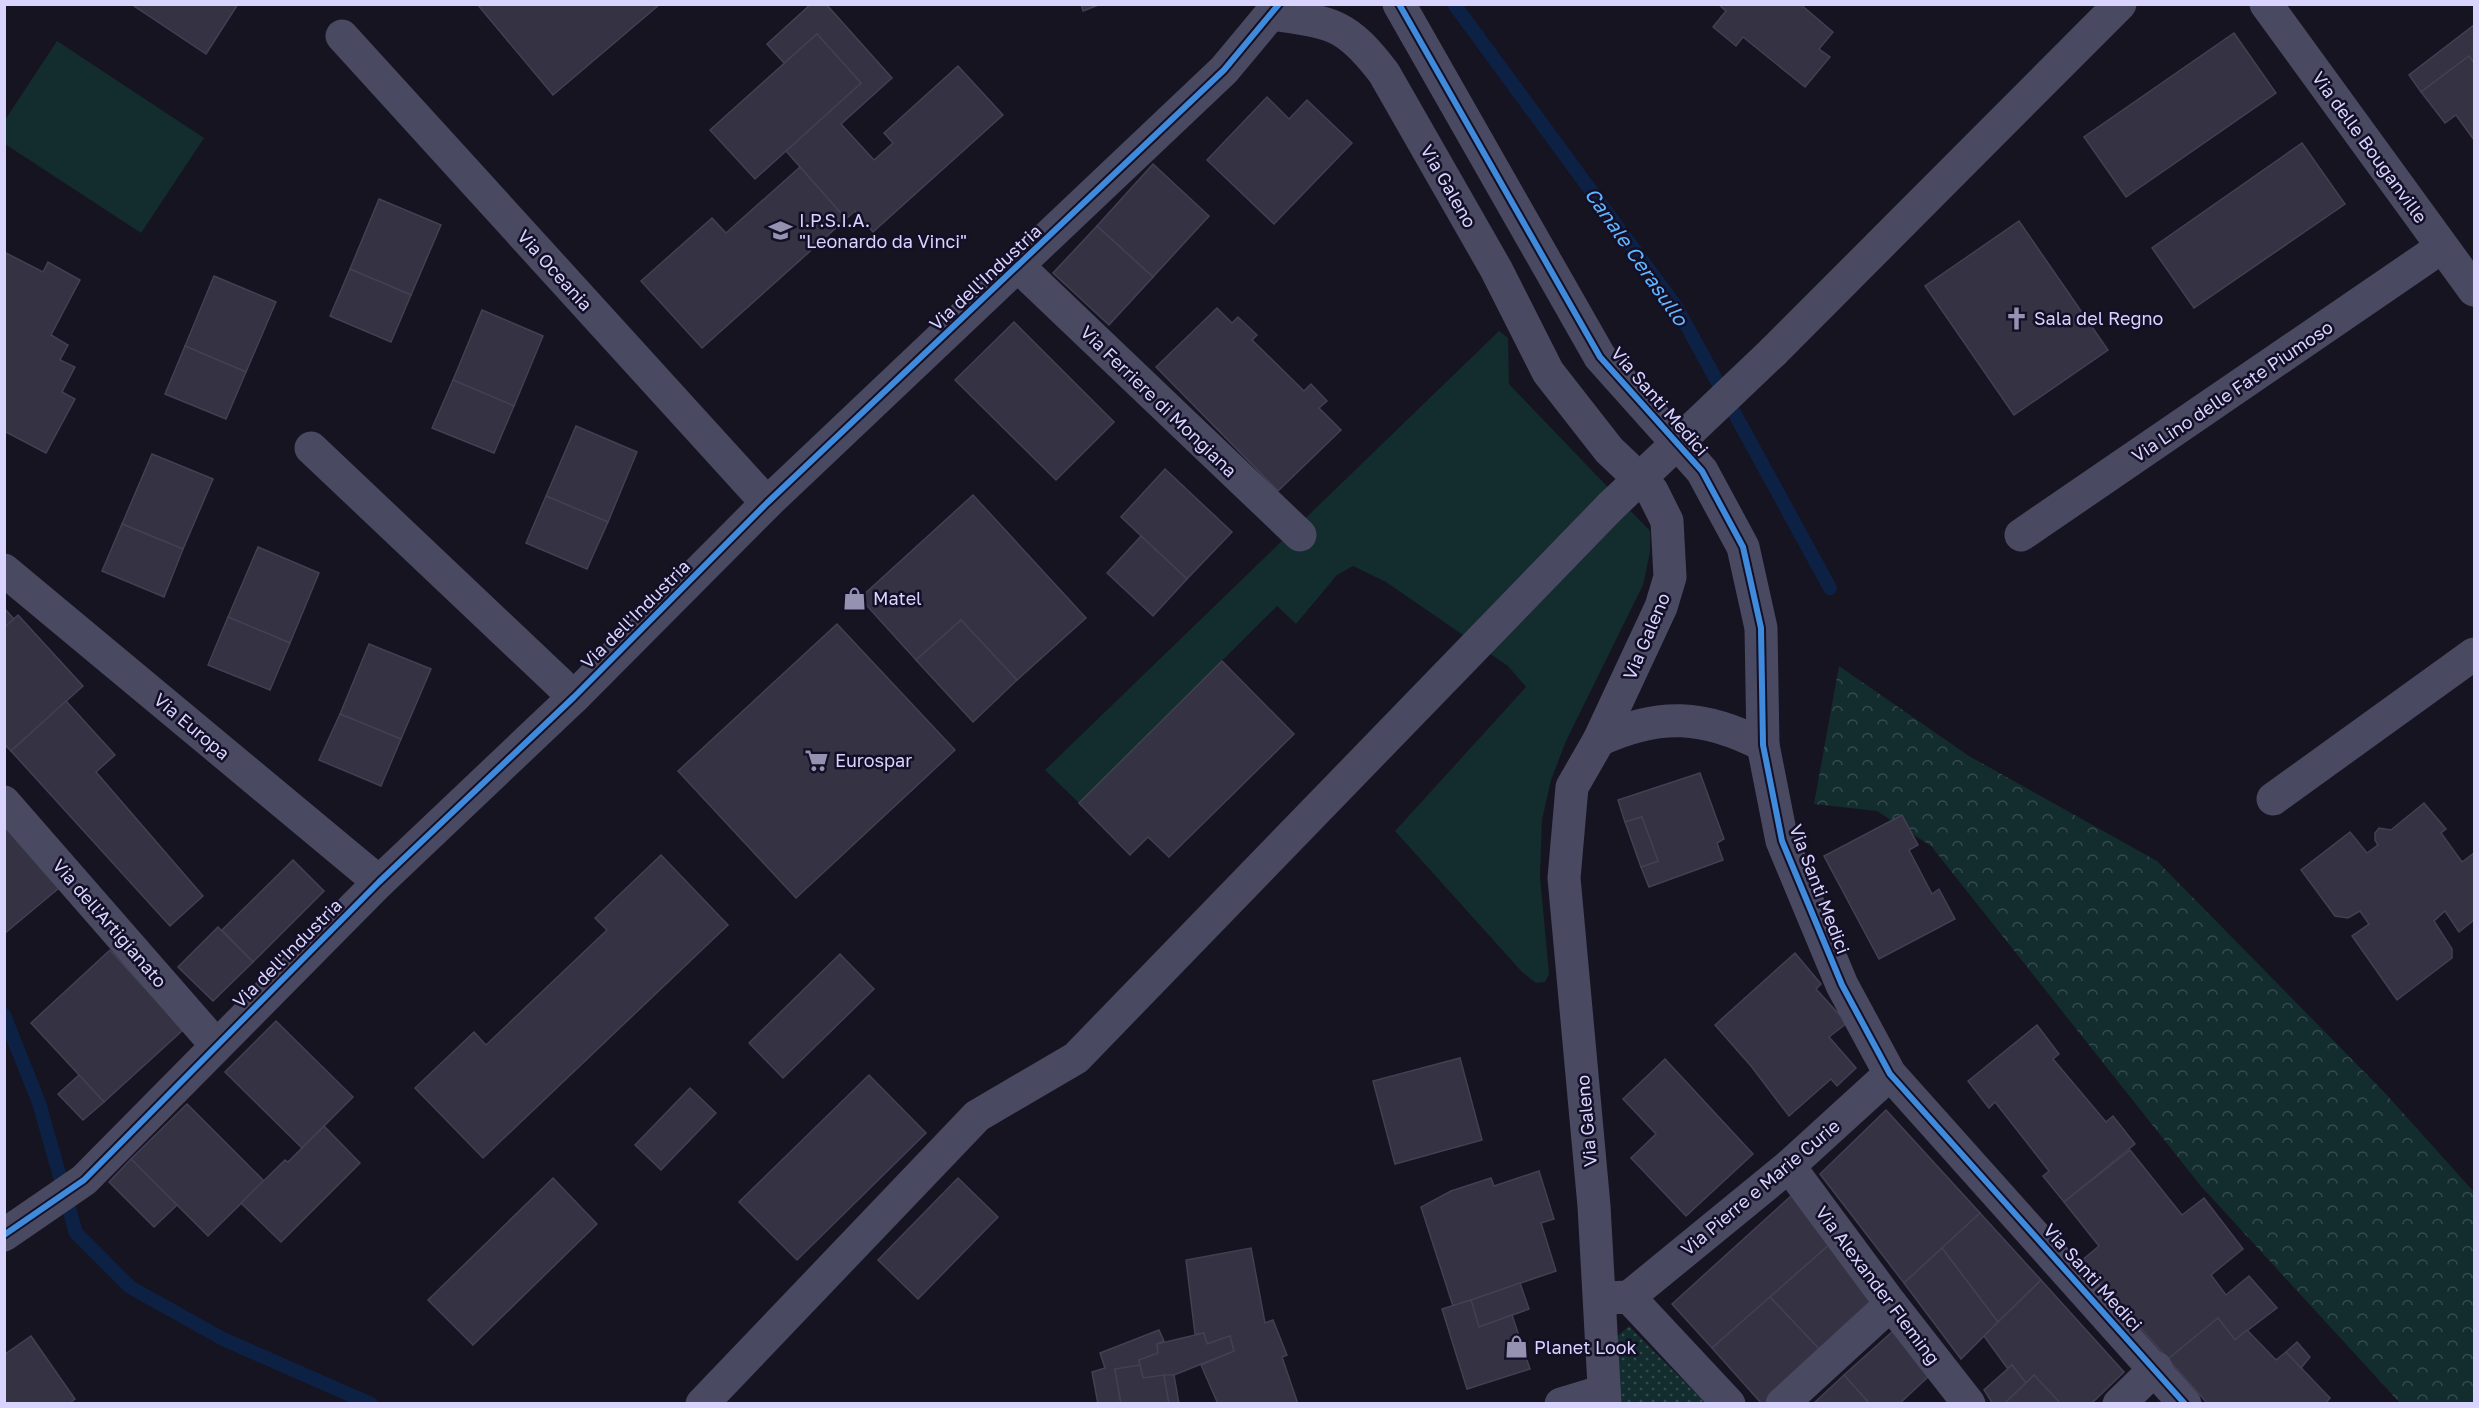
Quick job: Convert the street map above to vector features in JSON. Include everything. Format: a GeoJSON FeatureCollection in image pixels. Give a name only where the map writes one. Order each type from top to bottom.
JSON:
{"type":"FeatureCollection","features":[{"type":"Feature","properties":{"kind":"street","name":"Via Santi Medici"},"geometry":{"type":"LineString","coordinates":[[1399,4],[1600,357],[1702,471],[1743,547],[1761,628],[1764,745],[1782,840],[1842,985],[1890,1074],[2156,1368],[2185,1404]]}},
{"type":"Feature","properties":{"kind":"street"},"geometry":{"type":"LineString","coordinates":[[702,1404],[977,1116],[1076,1058],[1610,507],[1773,352],[2120,4]]}},
{"type":"Feature","properties":{"kind":"street","name":"Via delle Bouganville"},"geometry":{"type":"LineString","coordinates":[[2266,4],[2475,290]]}},
{"type":"Feature","properties":{"kind":"street","name":"Via dell'Industria"},"geometry":{"type":"LineString","coordinates":[[4,1235],[44,1210],[84,1180],[216,1044],[379,882],[574,697],[767,503],[1224,70],[1275,9]]}},
{"type":"Feature","properties":{"kind":"street","name":"Via Galeno"},"geometry":{"type":"LineString","coordinates":[[1275,9],[1341,29],[1365,48],[1384,73],[1496,269],[1548,372],[1610,450],[1652,491],[1667,521],[1670,577],[1661,608],[1599,740],[1572,787],[1564,878],[1594,1206],[1614,1298],[1604,1397]]}},
{"type":"Feature","properties":{"kind":"street","name":"Via Oceania"},"geometry":{"type":"LineString","coordinates":[[342,36],[767,503]]}},
{"type":"Feature","properties":{"kind":"street","name":"Via Lino delle Fate Piumoso"},"geometry":{"type":"LineString","coordinates":[[2021,535],[2442,247]]}},
{"type":"Feature","properties":{"kind":"street","name":"Via Ferriere di Mongiana"},"geometry":{"type":"LineString","coordinates":[[1018,266],[1300,535]]}},
{"type":"Feature","properties":{"kind":"street"},"geometry":{"type":"LineString","coordinates":[[310,448],[574,697]]}},
{"type":"Feature","properties":{"kind":"street","name":"Via Europa"},"geometry":{"type":"LineString","coordinates":[[4,570],[379,882]]}},
{"type":"Feature","properties":{"kind":"street"},"geometry":{"type":"LineString","coordinates":[[2272,800],[2470,664]]}},
{"type":"Feature","properties":{"kind":"street"},"geometry":{"type":"LineString","coordinates":[[1599,740],[1624,729],[1651,722],[1678,719],[1708,723],[1737,731],[1764,745]]}},
{"type":"Feature","properties":{"kind":"street","name":"Via dell'Artigianato"},"geometry":{"type":"LineString","coordinates":[[4,802],[216,1044]]}},
{"type":"Feature","properties":{"kind":"street","name":"Via Pierre e Marie Curie"},"geometry":{"type":"LineString","coordinates":[[1614,1298],[1789,1166],[1890,1074]]}},
{"type":"Feature","properties":{"kind":"street","name":"Via Alexander Fleming"},"geometry":{"type":"LineString","coordinates":[[1789,1166],[1891,1305],[1969,1404]]}},
{"type":"Feature","properties":{"kind":"street"},"geometry":{"type":"LineString","coordinates":[[1614,1298],[1730,1404]]}},
{"type":"Feature","properties":{"kind":"street"},"geometry":{"type":"LineString","coordinates":[[1782,1404],[1891,1305]]}},
{"type":"Feature","properties":{"kind":"street"},"geometry":{"type":"LineString","coordinates":[[2118,1404],[2156,1368]]}},
{"type":"Feature","properties":{"kind":"street"},"geometry":{"type":"LineString","coordinates":[[1561,1404],[1604,1397]]}},
{"type":"Feature","properties":{"kind":"green space"},"geometry":{"type":"Polygon","coordinates":[[[57,41],[204,138],[141,233],[5,144],[5,120],[57,41]]]}},
{"type":"Feature","properties":{"kind":"green space"},"geometry":{"type":"Polygon","coordinates":[[[1499,331],[1508,338],[1509,384],[1650,531],[1650,552],[1643,585],[1566,741],[1551,780],[1542,820],[1540,877],[1549,974],[1545,982],[1536,983],[1522,972],[1395,831],[1526,687],[1508,666],[1386,582],[1353,566],[1337,575],[1296,624],[1277,606],[1079,803],[1045,770],[1499,331]]]}},
{"type":"Feature","properties":{"kind":"green space"},"geometry":{"type":"Polygon","coordinates":[[[1839,666],[1969,756],[2157,861],[2385,1093],[2474,1192],[2474,1403],[2400,1403],[2200,1185],[1931,846],[1877,811],[1814,804],[1839,666]]]}},
{"type":"Feature","properties":{"kind":"green space"},"geometry":{"type":"Polygon","coordinates":[[[1629,1326],[1706,1403],[1618,1403],[1615,1338],[1629,1326]]]}},
{"type":"Feature","properties":{"kind":"building"},"geometry":{"type":"Polygon","coordinates":[[[131,4],[238,4],[206,54],[131,4]]]}},
{"type":"Feature","properties":{"kind":"building"},"geometry":{"type":"Polygon","coordinates":[[[477,4],[660,4],[553,95],[477,4]]]}},
{"type":"Feature","properties":{"kind":"building"},"geometry":{"type":"Polygon","coordinates":[[[811,4],[826,4],[892,78],[841,124],[874,160],[893,143],[884,133],[958,66],[1003,115],[873,232],[855,211],[846,219],[786,151],[861,83],[817,34],[784,63],[767,44],[811,4]]]}},
{"type":"Feature","properties":{"kind":"building"},"geometry":{"type":"Polygon","coordinates":[[[1081,4],[1101,4],[1083,11],[1081,4]]]}},
{"type":"Feature","properties":{"kind":"building"},"geometry":{"type":"Polygon","coordinates":[[[1718,4],[1800,4],[1833,32],[1819,49],[1830,57],[1805,87],[1743,37],[1736,46],[1713,27],[1726,11],[1718,4]]]}},
{"type":"Feature","properties":{"kind":"building"},"geometry":{"type":"Polygon","coordinates":[[[2474,25],[2474,63],[2469,56],[2421,92],[2409,75],[2474,25]]]}},
{"type":"Feature","properties":{"kind":"building"},"geometry":{"type":"Polygon","coordinates":[[[2234,33],[2276,93],[2126,197],[2084,137],[2234,33]]]}},
{"type":"Feature","properties":{"kind":"building"},"geometry":{"type":"Polygon","coordinates":[[[817,34],[861,83],[755,179],[710,130],[817,34]]]}},
{"type":"Feature","properties":{"kind":"building"},"geometry":{"type":"Polygon","coordinates":[[[2469,56],[2474,63],[2474,140],[2456,115],[2445,123],[2421,92],[2469,56]]]}},
{"type":"Feature","properties":{"kind":"building"},"geometry":{"type":"Polygon","coordinates":[[[1267,97],[1289,119],[1307,100],[1352,143],[1274,224],[1207,160],[1267,97]]]}},
{"type":"Feature","properties":{"kind":"building"},"geometry":{"type":"Polygon","coordinates":[[[2302,143],[2345,204],[2194,308],[2152,248],[2302,143]]]}},
{"type":"Feature","properties":{"kind":"building"},"geometry":{"type":"Polygon","coordinates":[[[1153,164],[1209,216],[1153,277],[1097,226],[1153,164]]]}},
{"type":"Feature","properties":{"kind":"building"},"geometry":{"type":"Polygon","coordinates":[[[800,167],[846,219],[702,348],[641,281],[712,218],[726,233],[800,167]]]}},
{"type":"Feature","properties":{"kind":"building"},"geometry":{"type":"Polygon","coordinates":[[[379,199],[441,225],[411,295],[350,269],[379,199]]]}},
{"type":"Feature","properties":{"kind":"building","name":"Sala del Regno"},"geometry":{"type":"Polygon","coordinates":[[[2019,221],[2108,350],[2014,415],[1925,286],[2019,221]]]}},
{"type":"Feature","properties":{"kind":"building"},"geometry":{"type":"Polygon","coordinates":[[[1097,226],[1153,277],[1109,325],[1053,273],[1097,226]]]}},
{"type":"Feature","properties":{"kind":"building"},"geometry":{"type":"Polygon","coordinates":[[[4,252],[43,272],[48,262],[80,280],[51,335],[68,345],[60,360],[75,367],[62,392],[75,399],[46,453],[4,431],[4,252]]]}},
{"type":"Feature","properties":{"kind":"building"},"geometry":{"type":"Polygon","coordinates":[[[350,269],[411,295],[391,342],[330,316],[350,269]]]}},
{"type":"Feature","properties":{"kind":"building"},"geometry":{"type":"Polygon","coordinates":[[[214,276],[276,302],[246,372],[185,346],[214,276]]]}},
{"type":"Feature","properties":{"kind":"building"},"geometry":{"type":"Polygon","coordinates":[[[1217,308],[1232,323],[1238,317],[1257,335],[1252,340],[1304,391],[1311,384],[1327,401],[1319,408],[1341,430],[1278,491],[1156,367],[1217,308]]]}},
{"type":"Feature","properties":{"kind":"building"},"geometry":{"type":"Polygon","coordinates":[[[482,310],[543,336],[514,406],[453,380],[482,310]]]}},
{"type":"Feature","properties":{"kind":"building"},"geometry":{"type":"Polygon","coordinates":[[[1014,322],[1114,422],[1056,480],[955,380],[1014,322]]]}},
{"type":"Feature","properties":{"kind":"building"},"geometry":{"type":"Polygon","coordinates":[[[185,346],[246,372],[226,419],[165,394],[185,346]]]}},
{"type":"Feature","properties":{"kind":"building"},"geometry":{"type":"Polygon","coordinates":[[[453,380],[514,406],[494,453],[432,428],[453,380]]]}},
{"type":"Feature","properties":{"kind":"building"},"geometry":{"type":"Polygon","coordinates":[[[576,426],[637,452],[608,522],[546,496],[576,426]]]}},
{"type":"Feature","properties":{"kind":"building"},"geometry":{"type":"Polygon","coordinates":[[[152,454],[213,479],[183,549],[122,524],[152,454]]]}},
{"type":"Feature","properties":{"kind":"building"},"geometry":{"type":"Polygon","coordinates":[[[1165,469],[1232,532],[1187,579],[1121,517],[1165,469]]]}},
{"type":"Feature","properties":{"kind":"building"},"geometry":{"type":"Polygon","coordinates":[[[973,495],[1086,618],[1017,680],[961,620],[916,660],[860,598],[973,495]]]}},
{"type":"Feature","properties":{"kind":"building"},"geometry":{"type":"Polygon","coordinates":[[[546,496],[608,522],[587,569],[526,543],[546,496]]]}},
{"type":"Feature","properties":{"kind":"building"},"geometry":{"type":"Polygon","coordinates":[[[122,524],[183,549],[164,597],[102,571],[122,524]]]}},
{"type":"Feature","properties":{"kind":"building"},"geometry":{"type":"Polygon","coordinates":[[[1141,536],[1187,579],[1153,616],[1107,573],[1141,536]]]}},
{"type":"Feature","properties":{"kind":"building"},"geometry":{"type":"Polygon","coordinates":[[[258,547],[319,573],[290,643],[228,617],[258,547]]]}},
{"type":"Feature","properties":{"kind":"building"},"geometry":{"type":"Polygon","coordinates":[[[4,608],[14,619],[4,628],[4,608]]]}},
{"type":"Feature","properties":{"kind":"building"},"geometry":{"type":"Polygon","coordinates":[[[18,615],[83,686],[11,751],[4,744],[4,628],[18,615]]]}},
{"type":"Feature","properties":{"kind":"building"},"geometry":{"type":"Polygon","coordinates":[[[228,617],[290,643],[270,690],[208,665],[228,617]]]}},
{"type":"Feature","properties":{"kind":"building"},"geometry":{"type":"Polygon","coordinates":[[[961,620],[1017,680],[973,722],[916,660],[961,620]]]}},
{"type":"Feature","properties":{"kind":"building","name":"Eurospar"},"geometry":{"type":"Polygon","coordinates":[[[837,624],[955,750],[796,898],[678,771],[837,624]]]}},
{"type":"Feature","properties":{"kind":"building"},"geometry":{"type":"Polygon","coordinates":[[[369,644],[431,669],[401,739],[340,714],[369,644]]]}},
{"type":"Feature","properties":{"kind":"building"},"geometry":{"type":"Polygon","coordinates":[[[1222,661],[1294,734],[1169,857],[1148,837],[1130,855],[1079,803],[1222,661]]]}},
{"type":"Feature","properties":{"kind":"building"},"geometry":{"type":"Polygon","coordinates":[[[66,701],[115,755],[96,772],[203,896],[170,926],[11,751],[66,701]]]}},
{"type":"Feature","properties":{"kind":"building"},"geometry":{"type":"Polygon","coordinates":[[[340,714],[401,739],[381,786],[319,760],[340,714]]]}},
{"type":"Feature","properties":{"kind":"building"},"geometry":{"type":"Polygon","coordinates":[[[1700,773],[1724,839],[1717,843],[1723,860],[1649,887],[1641,867],[1658,861],[1642,817],[1625,822],[1618,800],[1700,773]]]}},
{"type":"Feature","properties":{"kind":"building"},"geometry":{"type":"Polygon","coordinates":[[[2424,803],[2446,829],[2441,833],[2462,862],[2474,853],[2474,920],[2459,932],[2445,911],[2434,921],[2452,949],[2452,958],[2397,1000],[2352,936],[2369,924],[2360,911],[2348,918],[2335,916],[2301,870],[2350,832],[2367,853],[2378,845],[2375,833],[2379,828],[2391,830],[2424,803]]]}},
{"type":"Feature","properties":{"kind":"building"},"geometry":{"type":"Polygon","coordinates":[[[1902,815],[1918,845],[1909,850],[1932,894],[1939,889],[1955,919],[1879,959],[1824,856],[1902,815]]]}},
{"type":"Feature","properties":{"kind":"building"},"geometry":{"type":"Polygon","coordinates":[[[1642,817],[1658,861],[1641,867],[1625,822],[1642,817]]]}},
{"type":"Feature","properties":{"kind":"building"},"geometry":{"type":"Polygon","coordinates":[[[7,829],[59,888],[4,934],[4,832],[7,829]]]}},
{"type":"Feature","properties":{"kind":"building"},"geometry":{"type":"Polygon","coordinates":[[[661,855],[728,925],[483,1158],[415,1088],[474,1032],[486,1045],[607,930],[595,918],[661,855]]]}},
{"type":"Feature","properties":{"kind":"building"},"geometry":{"type":"Polygon","coordinates":[[[293,860],[324,891],[253,962],[222,930],[293,860]]]}},
{"type":"Feature","properties":{"kind":"building"},"geometry":{"type":"Polygon","coordinates":[[[218,927],[253,962],[213,1001],[178,967],[218,927]]]}},
{"type":"Feature","properties":{"kind":"building"},"geometry":{"type":"Polygon","coordinates":[[[110,950],[183,1030],[104,1102],[31,1023],[110,950]]]}},
{"type":"Feature","properties":{"kind":"building"},"geometry":{"type":"Polygon","coordinates":[[[1795,953],[1821,984],[1816,989],[1847,1023],[1829,1037],[1856,1068],[1837,1086],[1831,1079],[1789,1116],[1751,1066],[1715,1025],[1795,953]]]}},
{"type":"Feature","properties":{"kind":"building"},"geometry":{"type":"Polygon","coordinates":[[[840,954],[874,989],[783,1078],[749,1043],[840,954]]]}},
{"type":"Feature","properties":{"kind":"building"},"geometry":{"type":"Polygon","coordinates":[[[276,1021],[353,1097],[302,1148],[225,1072],[276,1021]]]}},
{"type":"Feature","properties":{"kind":"building"},"geometry":{"type":"Polygon","coordinates":[[[2037,1025],[2059,1054],[2053,1059],[2106,1122],[2113,1116],[2135,1144],[2064,1202],[2043,1176],[2049,1171],[1995,1102],[1989,1108],[1968,1081],[2037,1025]]]}},
{"type":"Feature","properties":{"kind":"building"},"geometry":{"type":"Polygon","coordinates":[[[1460,1058],[1482,1140],[1395,1164],[1373,1081],[1460,1058]]]}},
{"type":"Feature","properties":{"kind":"building"},"geometry":{"type":"Polygon","coordinates":[[[1665,1059],[1753,1154],[1686,1216],[1631,1158],[1656,1134],[1623,1099],[1665,1059]]]}},
{"type":"Feature","properties":{"kind":"building"},"geometry":{"type":"Polygon","coordinates":[[[79,1075],[104,1102],[83,1120],[58,1094],[79,1075]]]}},
{"type":"Feature","properties":{"kind":"building"},"geometry":{"type":"Polygon","coordinates":[[[869,1075],[926,1133],[797,1260],[739,1202],[869,1075]]]}},
{"type":"Feature","properties":{"kind":"building"},"geometry":{"type":"Polygon","coordinates":[[[690,1088],[716,1113],[661,1170],[635,1145],[690,1088]]]}},
{"type":"Feature","properties":{"kind":"building"},"geometry":{"type":"Polygon","coordinates":[[[187,1104],[264,1181],[208,1236],[131,1159],[187,1104]]]}},
{"type":"Feature","properties":{"kind":"building"},"geometry":{"type":"Polygon","coordinates":[[[1886,1110],[1980,1213],[1904,1283],[1820,1174],[1886,1110]]]}},
{"type":"Feature","properties":{"kind":"building"},"geometry":{"type":"Polygon","coordinates":[[[324,1126],[360,1163],[281,1242],[241,1203],[285,1160],[288,1162],[324,1126]]]}},
{"type":"Feature","properties":{"kind":"building"},"geometry":{"type":"Polygon","coordinates":[[[2130,1150],[2182,1215],[2204,1198],[2243,1249],[2211,1275],[2226,1295],[2249,1276],[2277,1308],[2235,1340],[2218,1318],[2168,1359],[2081,1261],[2099,1246],[2064,1202],[2130,1150]]]}},
{"type":"Feature","properties":{"kind":"building"},"geometry":{"type":"Polygon","coordinates":[[[131,1159],[177,1205],[154,1227],[109,1182],[131,1159]]]}},
{"type":"Feature","properties":{"kind":"building"},"geometry":{"type":"Polygon","coordinates":[[[1539,1171],[1554,1219],[1541,1223],[1556,1271],[1453,1306],[1421,1207],[1451,1191],[1491,1178],[1494,1186],[1539,1171]]]}},
{"type":"Feature","properties":{"kind":"building"},"geometry":{"type":"Polygon","coordinates":[[[553,1178],[597,1224],[473,1345],[428,1300],[553,1178]]]}},
{"type":"Feature","properties":{"kind":"building"},"geometry":{"type":"Polygon","coordinates":[[[958,1178],[998,1217],[918,1299],[878,1260],[958,1178]]]}},
{"type":"Feature","properties":{"kind":"building"},"geometry":{"type":"Polygon","coordinates":[[[1792,1195],[1830,1244],[1712,1348],[1672,1304],[1792,1195]]]}},
{"type":"Feature","properties":{"kind":"building"},"geometry":{"type":"Polygon","coordinates":[[[1980,1213],[2041,1280],[1998,1322],[1942,1248],[1980,1213]]]}},
{"type":"Feature","properties":{"kind":"building"},"geometry":{"type":"Polygon","coordinates":[[[1830,1244],[1875,1302],[1822,1352],[1770,1297],[1830,1244]]]}},
{"type":"Feature","properties":{"kind":"building"},"geometry":{"type":"Polygon","coordinates":[[[1251,1248],[1265,1323],[1273,1320],[1287,1355],[1282,1357],[1298,1404],[1218,1404],[1201,1365],[1234,1351],[1230,1336],[1207,1344],[1204,1333],[1195,1334],[1186,1260],[1251,1248]]]}},
{"type":"Feature","properties":{"kind":"building"},"geometry":{"type":"Polygon","coordinates":[[[1942,1248],[1998,1322],[1961,1359],[1904,1283],[1942,1248]]]}},
{"type":"Feature","properties":{"kind":"building"},"geometry":{"type":"Polygon","coordinates":[[[2041,1280],[2124,1372],[2091,1404],[2061,1404],[2034,1375],[2026,1383],[2012,1365],[2008,1369],[1984,1336],[2041,1280]]]}},
{"type":"Feature","properties":{"kind":"building"},"geometry":{"type":"Polygon","coordinates":[[[1520,1283],[1529,1309],[1479,1327],[1471,1300],[1520,1283]]]}},
{"type":"Feature","properties":{"kind":"building"},"geometry":{"type":"Polygon","coordinates":[[[1770,1297],[1822,1352],[1766,1404],[1762,1404],[1712,1348],[1770,1297]]]}},
{"type":"Feature","properties":{"kind":"building"},"geometry":{"type":"Polygon","coordinates":[[[1471,1300],[1479,1327],[1512,1315],[1530,1369],[1467,1389],[1442,1309],[1471,1300]]]}},
{"type":"Feature","properties":{"kind":"building"},"geometry":{"type":"Polygon","coordinates":[[[2218,1318],[2235,1340],[2247,1330],[2276,1360],[2286,1352],[2330,1398],[2325,1404],[2208,1404],[2168,1359],[2218,1318]]]}},
{"type":"Feature","properties":{"kind":"building"},"geometry":{"type":"Polygon","coordinates":[[[1159,1330],[1164,1341],[1157,1344],[1158,1353],[1139,1360],[1140,1365],[1115,1369],[1121,1404],[1098,1404],[1092,1372],[1105,1368],[1100,1353],[1159,1330]]]}},
{"type":"Feature","properties":{"kind":"building"},"geometry":{"type":"Polygon","coordinates":[[[1894,1330],[1928,1377],[1899,1404],[1870,1404],[1844,1375],[1894,1330]]]}},
{"type":"Feature","properties":{"kind":"building"},"geometry":{"type":"Polygon","coordinates":[[[1204,1333],[1207,1344],[1230,1336],[1234,1351],[1174,1375],[1143,1378],[1139,1360],[1158,1353],[1157,1344],[1204,1333]]]}},
{"type":"Feature","properties":{"kind":"building"},"geometry":{"type":"Polygon","coordinates":[[[31,1336],[75,1399],[68,1404],[4,1404],[4,1355],[31,1336]]]}},
{"type":"Feature","properties":{"kind":"building"},"geometry":{"type":"Polygon","coordinates":[[[2297,1342],[2310,1357],[2301,1368],[2286,1352],[2297,1342]]]}},
{"type":"Feature","properties":{"kind":"building"},"geometry":{"type":"Polygon","coordinates":[[[1140,1365],[1143,1378],[1164,1375],[1169,1404],[1121,1404],[1115,1369],[1140,1365]]]}},
{"type":"Feature","properties":{"kind":"building"},"geometry":{"type":"Polygon","coordinates":[[[2012,1365],[2026,1383],[2004,1404],[1993,1404],[1984,1390],[2012,1365]]]}},
{"type":"Feature","properties":{"kind":"building"},"geometry":{"type":"Polygon","coordinates":[[[1164,1375],[1174,1375],[1179,1404],[1169,1404],[1164,1375]]]}},
{"type":"Feature","properties":{"kind":"building"},"geometry":{"type":"Polygon","coordinates":[[[1844,1375],[1870,1404],[1813,1404],[1844,1375]]]}},
{"type":"Feature","properties":{"kind":"building"},"geometry":{"type":"Polygon","coordinates":[[[2034,1375],[2061,1404],[2004,1404],[2026,1383],[2034,1375]]]}},
{"type":"Feature","properties":{"kind":"waterway","name":"Canale Cerasullo"},"geometry":{"type":"LineString","coordinates":[[1454,4],[1677,308],[1830,588]]}},
{"type":"Feature","properties":{"kind":"waterway"},"geometry":{"type":"LineString","coordinates":[[4,1015],[39,1103],[76,1233],[130,1287],[223,1339],[371,1404]]}},
{"type":"Feature","properties":{"kind":"cycle path"},"geometry":{"type":"LineString","coordinates":[[4,1235],[84,1180],[379,882],[574,697],[767,503],[1224,70],[1279,4]]}},
{"type":"Feature","properties":{"kind":"cycle path"},"geometry":{"type":"LineString","coordinates":[[1399,4],[1600,357],[1702,471],[1743,547],[1761,628],[1763,745],[1782,841],[1842,985],[1890,1074],[2185,1404]]}},
{"type":"Feature","properties":{"kind":"place","name":"I.P.S.I.A. \"Leonardo da Vinci\""},"geometry":{"type":"Point","coordinates":[781,230]}},
{"type":"Feature","properties":{"kind":"place","name":"Sala del Regno"},"geometry":{"type":"Point","coordinates":[2016,318]}},
{"type":"Feature","properties":{"kind":"place","name":"Matel"},"geometry":{"type":"Point","coordinates":[855,598]}},
{"type":"Feature","properties":{"kind":"place","name":"Eurospar"},"geometry":{"type":"Point","coordinates":[817,760]}},
{"type":"Feature","properties":{"kind":"place","name":"Planet Look"},"geometry":{"type":"Point","coordinates":[1516,1347]}}]}
